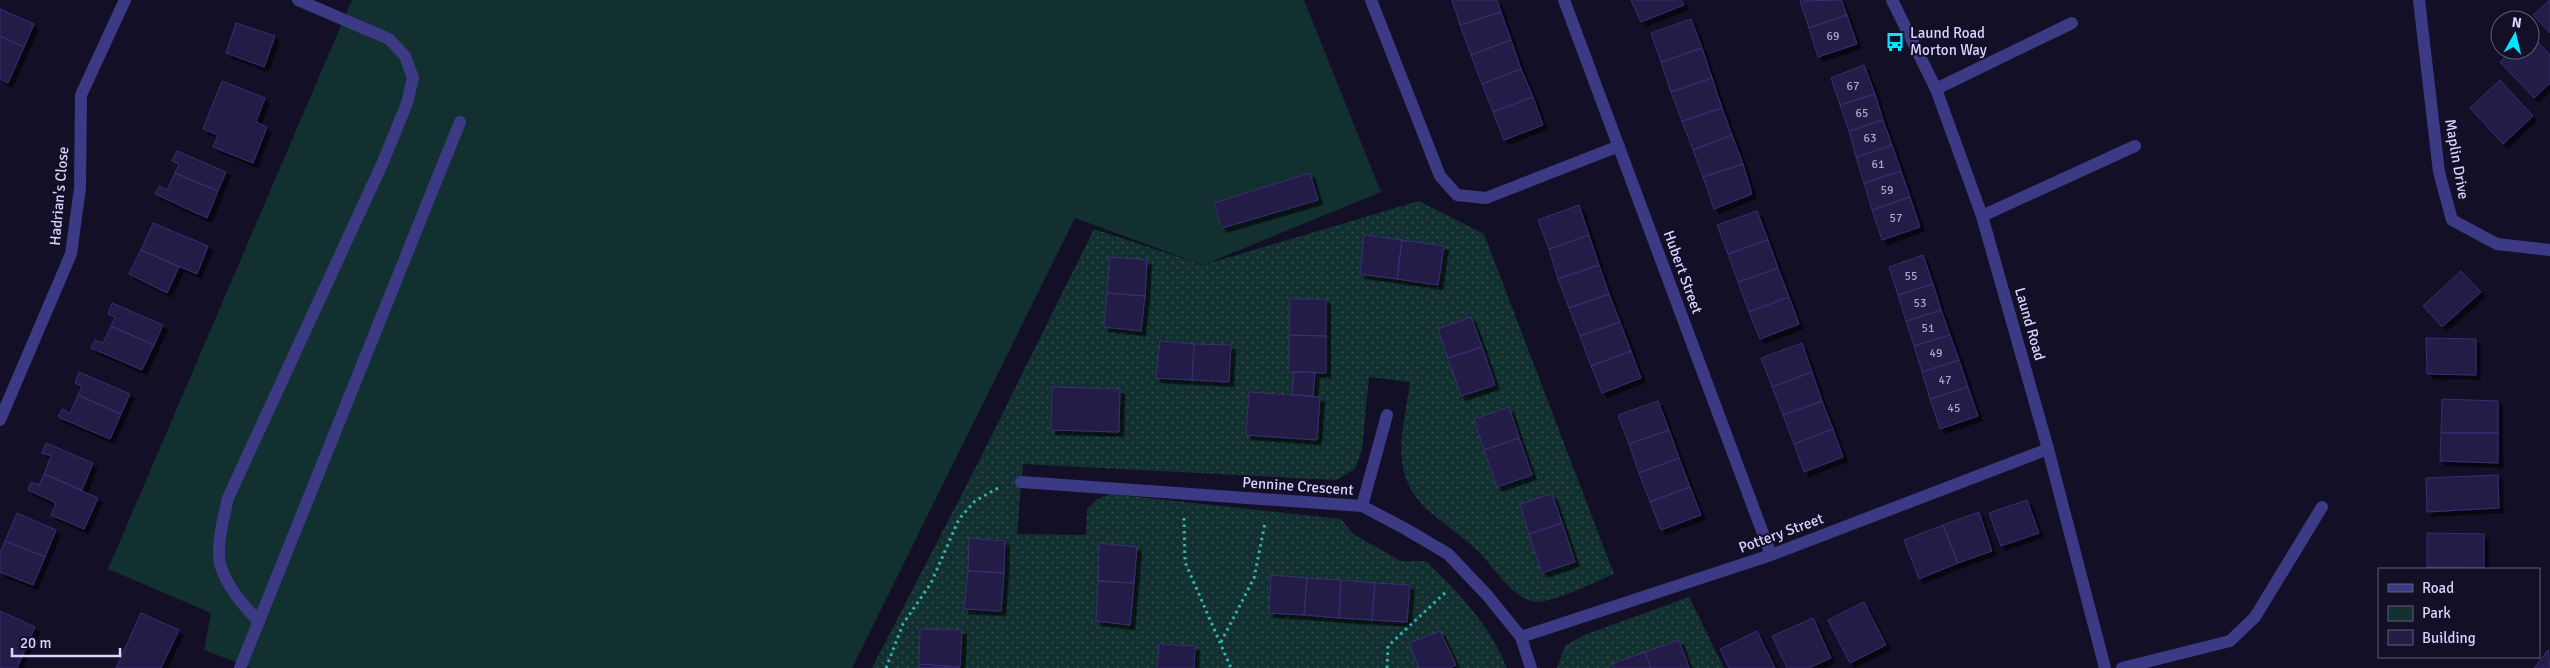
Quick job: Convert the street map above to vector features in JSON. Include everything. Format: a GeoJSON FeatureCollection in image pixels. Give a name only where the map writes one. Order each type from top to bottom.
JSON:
{"type":"FeatureCollection","features":[{"type":"Feature","properties":{"kind":"street","name":"Hadrian's Close"},"geometry":{"type":"LineString","coordinates":[[0,420],[49,310],[71,254],[80,188],[81,95],[125,0]]}},
{"type":"Feature","properties":{"kind":"street"},"geometry":{"type":"LineString","coordinates":[[259,622],[243,604],[220,563],[221,531],[228,498],[383,162],[407,103],[413,78],[405,56],[389,39],[298,0]]}},
{"type":"Feature","properties":{"kind":"street"},"geometry":{"type":"LineString","coordinates":[[1371,0],[1440,176],[1457,195],[1486,198],[1619,146]]}},
{"type":"Feature","properties":{"kind":"street","name":"Hubert Street"},"geometry":{"type":"LineString","coordinates":[[1564,0],[1771,555]]}},
{"type":"Feature","properties":{"kind":"street","name":"Laund Road"},"geometry":{"type":"LineString","coordinates":[[1892,0],[1936,89],[1982,216],[2048,449],[2105,668]]}},
{"type":"Feature","properties":{"kind":"street","name":"Maplin Drive"},"geometry":{"type":"LineString","coordinates":[[2419,0],[2439,172],[2452,220],[2498,244],[2550,250]]}},
{"type":"Feature","properties":{"kind":"street"},"geometry":{"type":"LineString","coordinates":[[1936,89],[2072,23]]}},
{"type":"Feature","properties":{"kind":"street"},"geometry":{"type":"LineString","coordinates":[[240,668],[460,122]]}},
{"type":"Feature","properties":{"kind":"street"},"geometry":{"type":"LineString","coordinates":[[1982,216],[2135,146]]}},
{"type":"Feature","properties":{"kind":"street"},"geometry":{"type":"LineString","coordinates":[[1362,506],[1387,415]]}},
{"type":"Feature","properties":{"kind":"street","name":"Pottery Street"},"geometry":{"type":"LineString","coordinates":[[1521,637],[1771,555],[2048,449]]}},
{"type":"Feature","properties":{"kind":"street","name":"Pennine Crescent"},"geometry":{"type":"LineString","coordinates":[[1021,482],[1184,495],[1362,506],[1448,554],[1521,637],[1531,668]]}},
{"type":"Feature","properties":{"kind":"street"},"geometry":{"type":"LineString","coordinates":[[2122,668],[2230,640],[2255,618],[2322,506]]}},
{"type":"Feature","properties":{"kind":"path"},"geometry":{"type":"LineString","coordinates":[[886,668],[903,624],[932,583],[959,519],[975,501],[990,493],[1021,482]]}},
{"type":"Feature","properties":{"kind":"path"},"geometry":{"type":"LineString","coordinates":[[1184,495],[1185,562],[1231,668]]}},
{"type":"Feature","properties":{"kind":"path"},"geometry":{"type":"LineString","coordinates":[[1221,642],[1254,578],[1264,539],[1267,500]]}},
{"type":"Feature","properties":{"kind":"path"},"geometry":{"type":"LineString","coordinates":[[1387,668],[1388,646],[1466,573]]}},
{"type":"Feature","properties":{"kind":"green space"},"geometry":{"type":"Polygon","coordinates":[[[352,0],[1304,0],[1381,192],[1203,265],[1075,218],[852,668],[251,668],[204,650],[211,613],[108,569],[352,0]]]}},
{"type":"Feature","properties":{"kind":"green space"},"geometry":{"type":"Polygon","coordinates":[[[1419,201],[1484,234],[1614,574],[1572,592],[1539,602],[1531,601],[1517,593],[1479,552],[1431,513],[1417,499],[1408,484],[1401,452],[1410,382],[1369,377],[1362,450],[1355,469],[1336,480],[1023,464],[1017,534],[1086,535],[1087,509],[1097,499],[1111,494],[1341,519],[1353,534],[1401,561],[1426,561],[1473,610],[1492,637],[1507,668],[872,668],[980,459],[1094,229],[1203,265],[1419,201]]]}},
{"type":"Feature","properties":{"kind":"green space"},"geometry":{"type":"Polygon","coordinates":[[[1689,597],[1724,668],[1557,668],[1565,646],[1584,635],[1689,597]]]}},
{"type":"Feature","properties":{"kind":"building"},"geometry":{"type":"Polygon","coordinates":[[[1452,0],[1497,0],[1501,12],[1460,25],[1452,0]]]}},
{"type":"Feature","properties":{"kind":"building"},"geometry":{"type":"Polygon","coordinates":[[[1631,0],[1681,0],[1684,5],[1641,22],[1631,0]]]}},
{"type":"Feature","properties":{"kind":"building"},"geometry":{"type":"Polygon","coordinates":[[[1841,0],[1847,15],[1809,28],[1800,1],[1841,0]]]}},
{"type":"Feature","properties":{"kind":"building"},"geometry":{"type":"Polygon","coordinates":[[[2550,0],[2550,33],[2540,22],[2539,10],[2550,0]]]}},
{"type":"Feature","properties":{"kind":"building"},"geometry":{"type":"Polygon","coordinates":[[[0,9],[34,24],[24,47],[0,36],[0,9]]]}},
{"type":"Feature","properties":{"kind":"building"},"geometry":{"type":"Polygon","coordinates":[[[1501,12],[1511,40],[1471,55],[1460,25],[1501,12]]]}},
{"type":"Feature","properties":{"kind":"building"},"geometry":{"type":"Polygon","coordinates":[[[1847,15],[1857,44],[1818,57],[1809,28],[1847,15]]]}},
{"type":"Feature","properties":{"kind":"building"},"geometry":{"type":"Polygon","coordinates":[[[1691,19],[1702,48],[1661,62],[1651,33],[1691,19]]]}},
{"type":"Feature","properties":{"kind":"building"},"geometry":{"type":"Polygon","coordinates":[[[236,23],[275,36],[264,67],[226,53],[236,23]]]}},
{"type":"Feature","properties":{"kind":"building"},"geometry":{"type":"Polygon","coordinates":[[[0,36],[24,47],[8,83],[0,79],[0,36]]]}},
{"type":"Feature","properties":{"kind":"building"},"geometry":{"type":"Polygon","coordinates":[[[1511,40],[1521,69],[1482,84],[1471,55],[1511,40]]]}},
{"type":"Feature","properties":{"kind":"building"},"geometry":{"type":"Polygon","coordinates":[[[2540,44],[2550,55],[2550,83],[2534,98],[2500,62],[2502,60],[2540,60],[2540,44]]]}},
{"type":"Feature","properties":{"kind":"building"},"geometry":{"type":"Polygon","coordinates":[[[1702,48],[1712,78],[1671,92],[1661,62],[1702,48]]]}},
{"type":"Feature","properties":{"kind":"building"},"geometry":{"type":"Polygon","coordinates":[[[1864,65],[1875,94],[1840,105],[1831,78],[1864,65]]]}},
{"type":"Feature","properties":{"kind":"building"},"geometry":{"type":"Polygon","coordinates":[[[1521,69],[1533,97],[1493,112],[1482,84],[1521,69]]]}},
{"type":"Feature","properties":{"kind":"building"},"geometry":{"type":"Polygon","coordinates":[[[1712,78],[1722,108],[1682,121],[1671,92],[1712,78]]]}},
{"type":"Feature","properties":{"kind":"building"},"geometry":{"type":"Polygon","coordinates":[[[2500,80],[2533,116],[2503,144],[2470,108],[2500,80]]]}},
{"type":"Feature","properties":{"kind":"building"},"geometry":{"type":"Polygon","coordinates":[[[222,81],[265,98],[256,122],[267,127],[253,163],[213,147],[218,135],[203,129],[222,81]]]}},
{"type":"Feature","properties":{"kind":"building"},"geometry":{"type":"Polygon","coordinates":[[[1875,94],[1883,120],[1849,131],[1840,105],[1875,94]]]}},
{"type":"Feature","properties":{"kind":"building"},"geometry":{"type":"Polygon","coordinates":[[[1533,97],[1543,125],[1504,140],[1493,112],[1533,97]]]}},
{"type":"Feature","properties":{"kind":"building"},"geometry":{"type":"Polygon","coordinates":[[[1722,108],[1732,135],[1693,150],[1682,121],[1722,108]]]}},
{"type":"Feature","properties":{"kind":"building"},"geometry":{"type":"Polygon","coordinates":[[[1883,120],[1892,145],[1856,157],[1849,131],[1883,120]]]}},
{"type":"Feature","properties":{"kind":"building"},"geometry":{"type":"Polygon","coordinates":[[[1732,135],[1743,164],[1703,177],[1693,150],[1732,135]]]}},
{"type":"Feature","properties":{"kind":"building"},"geometry":{"type":"Polygon","coordinates":[[[1892,145],[1901,171],[1864,183],[1856,157],[1892,145]]]}},
{"type":"Feature","properties":{"kind":"building"},"geometry":{"type":"Polygon","coordinates":[[[177,151],[226,172],[218,191],[175,173],[179,164],[172,161],[177,151]]]}},
{"type":"Feature","properties":{"kind":"building"},"geometry":{"type":"Polygon","coordinates":[[[1743,164],[1752,194],[1714,209],[1703,177],[1743,164]]]}},
{"type":"Feature","properties":{"kind":"building"},"geometry":{"type":"Polygon","coordinates":[[[1901,171],[1910,197],[1872,210],[1864,183],[1901,171]]]}},
{"type":"Feature","properties":{"kind":"building"},"geometry":{"type":"Polygon","coordinates":[[[175,173],[218,191],[207,218],[155,194],[159,186],[167,190],[175,173]]]}},
{"type":"Feature","properties":{"kind":"building"},"geometry":{"type":"Polygon","coordinates":[[[1310,173],[1318,200],[1222,228],[1214,203],[1310,173]]]}},
{"type":"Feature","properties":{"kind":"building"},"geometry":{"type":"Polygon","coordinates":[[[1910,197],[1920,227],[1882,240],[1872,210],[1910,197]]]}},
{"type":"Feature","properties":{"kind":"building"},"geometry":{"type":"Polygon","coordinates":[[[1579,205],[1589,235],[1549,249],[1538,220],[1579,205]]]}},
{"type":"Feature","properties":{"kind":"building"},"geometry":{"type":"Polygon","coordinates":[[[1757,211],[1768,240],[1728,254],[1717,225],[1757,211]]]}},
{"type":"Feature","properties":{"kind":"building"},"geometry":{"type":"Polygon","coordinates":[[[153,223],[208,246],[197,274],[141,250],[153,223]]]}},
{"type":"Feature","properties":{"kind":"building"},"geometry":{"type":"Polygon","coordinates":[[[1364,235],[1402,240],[1397,279],[1360,274],[1364,235]]]}},
{"type":"Feature","properties":{"kind":"building"},"geometry":{"type":"Polygon","coordinates":[[[1589,235],[1599,265],[1558,279],[1549,249],[1589,235]]]}},
{"type":"Feature","properties":{"kind":"building"},"geometry":{"type":"Polygon","coordinates":[[[1402,240],[1444,246],[1438,285],[1397,279],[1402,240]]]}},
{"type":"Feature","properties":{"kind":"building"},"geometry":{"type":"Polygon","coordinates":[[[1768,240],[1778,268],[1738,282],[1728,254],[1768,240]]]}},
{"type":"Feature","properties":{"kind":"building"},"geometry":{"type":"Polygon","coordinates":[[[141,250],[179,267],[167,293],[129,274],[141,250]]]}},
{"type":"Feature","properties":{"kind":"building"},"geometry":{"type":"Polygon","coordinates":[[[1923,255],[1933,284],[1898,295],[1889,267],[1923,255]]]}},
{"type":"Feature","properties":{"kind":"building"},"geometry":{"type":"Polygon","coordinates":[[[1110,257],[1147,260],[1145,296],[1107,293],[1110,257]]]}},
{"type":"Feature","properties":{"kind":"building"},"geometry":{"type":"Polygon","coordinates":[[[1599,265],[1609,294],[1569,308],[1558,279],[1599,265]]]}},
{"type":"Feature","properties":{"kind":"building"},"geometry":{"type":"Polygon","coordinates":[[[1778,268],[1789,297],[1749,312],[1738,282],[1778,268]]]}},
{"type":"Feature","properties":{"kind":"building"},"geometry":{"type":"Polygon","coordinates":[[[2461,271],[2481,292],[2442,327],[2423,306],[2461,271]]]}},
{"type":"Feature","properties":{"kind":"building"},"geometry":{"type":"Polygon","coordinates":[[[1933,284],[1941,310],[1906,321],[1898,295],[1933,284]]]}},
{"type":"Feature","properties":{"kind":"building"},"geometry":{"type":"Polygon","coordinates":[[[1107,293],[1145,296],[1141,331],[1104,327],[1107,293]]]}},
{"type":"Feature","properties":{"kind":"building"},"geometry":{"type":"Polygon","coordinates":[[[1609,294],[1620,322],[1580,336],[1569,308],[1609,294]]]}},
{"type":"Feature","properties":{"kind":"building"},"geometry":{"type":"Polygon","coordinates":[[[1789,297],[1799,324],[1760,339],[1749,312],[1789,297]]]}},
{"type":"Feature","properties":{"kind":"building"},"geometry":{"type":"Polygon","coordinates":[[[1290,299],[1326,299],[1326,336],[1289,335],[1290,299]]]}},
{"type":"Feature","properties":{"kind":"building"},"geometry":{"type":"Polygon","coordinates":[[[112,303],[163,325],[154,345],[111,326],[115,317],[108,314],[112,303]]]}},
{"type":"Feature","properties":{"kind":"building"},"geometry":{"type":"Polygon","coordinates":[[[1941,310],[1950,335],[1914,346],[1906,321],[1941,310]]]}},
{"type":"Feature","properties":{"kind":"building"},"geometry":{"type":"Polygon","coordinates":[[[1471,317],[1482,347],[1448,358],[1438,329],[1471,317]]]}},
{"type":"Feature","properties":{"kind":"building"},"geometry":{"type":"Polygon","coordinates":[[[1620,322],[1631,351],[1591,366],[1580,336],[1620,322]]]}},
{"type":"Feature","properties":{"kind":"building"},"geometry":{"type":"Polygon","coordinates":[[[111,326],[154,345],[142,370],[91,348],[95,340],[103,343],[111,326]]]}},
{"type":"Feature","properties":{"kind":"building"},"geometry":{"type":"Polygon","coordinates":[[[1289,335],[1326,336],[1326,373],[1289,372],[1289,335]]]}},
{"type":"Feature","properties":{"kind":"building"},"geometry":{"type":"Polygon","coordinates":[[[1950,335],[1959,360],[1922,372],[1914,346],[1950,335]]]}},
{"type":"Feature","properties":{"kind":"building"},"geometry":{"type":"Polygon","coordinates":[[[2426,338],[2476,339],[2476,375],[2427,374],[2426,338]]]}},
{"type":"Feature","properties":{"kind":"building"},"geometry":{"type":"Polygon","coordinates":[[[1160,341],[1194,344],[1192,380],[1156,378],[1160,341]]]}},
{"type":"Feature","properties":{"kind":"building"},"geometry":{"type":"Polygon","coordinates":[[[1802,343],[1812,372],[1772,387],[1761,358],[1802,343]]]}},
{"type":"Feature","properties":{"kind":"building"},"geometry":{"type":"Polygon","coordinates":[[[1194,344],[1231,345],[1229,382],[1192,380],[1194,344]]]}},
{"type":"Feature","properties":{"kind":"building"},"geometry":{"type":"Polygon","coordinates":[[[1482,347],[1495,385],[1461,396],[1448,358],[1482,347]]]}},
{"type":"Feature","properties":{"kind":"building"},"geometry":{"type":"Polygon","coordinates":[[[1631,351],[1641,378],[1602,393],[1591,366],[1631,351]]]}},
{"type":"Feature","properties":{"kind":"building"},"geometry":{"type":"Polygon","coordinates":[[[1959,360],[1968,387],[1930,399],[1922,372],[1959,360]]]}},
{"type":"Feature","properties":{"kind":"building"},"geometry":{"type":"Polygon","coordinates":[[[79,372],[130,394],[121,414],[78,395],[82,386],[75,383],[79,372]]]}},
{"type":"Feature","properties":{"kind":"building"},"geometry":{"type":"Polygon","coordinates":[[[1294,372],[1315,372],[1313,396],[1292,394],[1294,372]]]}},
{"type":"Feature","properties":{"kind":"building"},"geometry":{"type":"Polygon","coordinates":[[[1812,372],[1822,401],[1783,415],[1772,387],[1812,372]]]}},
{"type":"Feature","properties":{"kind":"building"},"geometry":{"type":"Polygon","coordinates":[[[1052,387],[1120,389],[1119,432],[1051,430],[1052,387]]]}},
{"type":"Feature","properties":{"kind":"building"},"geometry":{"type":"Polygon","coordinates":[[[1968,387],[1978,416],[1940,429],[1930,399],[1968,387]]]}},
{"type":"Feature","properties":{"kind":"building"},"geometry":{"type":"Polygon","coordinates":[[[1249,392],[1320,397],[1317,440],[1246,435],[1249,392]]]}},
{"type":"Feature","properties":{"kind":"building"},"geometry":{"type":"Polygon","coordinates":[[[78,395],[121,414],[110,439],[58,417],[62,409],[70,413],[78,395]]]}},
{"type":"Feature","properties":{"kind":"building"},"geometry":{"type":"Polygon","coordinates":[[[2442,399],[2498,401],[2498,433],[2441,433],[2442,399]]]}},
{"type":"Feature","properties":{"kind":"building"},"geometry":{"type":"Polygon","coordinates":[[[1658,401],[1669,430],[1629,444],[1618,415],[1658,401]]]}},
{"type":"Feature","properties":{"kind":"building"},"geometry":{"type":"Polygon","coordinates":[[[1822,401],[1833,429],[1794,444],[1783,415],[1822,401]]]}},
{"type":"Feature","properties":{"kind":"building"},"geometry":{"type":"Polygon","coordinates":[[[1509,407],[1519,438],[1484,450],[1474,419],[1509,407]]]}},
{"type":"Feature","properties":{"kind":"building"},"geometry":{"type":"Polygon","coordinates":[[[1833,429],[1843,457],[1804,472],[1794,444],[1833,429]]]}},
{"type":"Feature","properties":{"kind":"building"},"geometry":{"type":"Polygon","coordinates":[[[1669,430],[1679,458],[1639,473],[1629,444],[1669,430]]]}},
{"type":"Feature","properties":{"kind":"building"},"geometry":{"type":"Polygon","coordinates":[[[2441,433],[2498,433],[2498,463],[2440,461],[2441,433]]]}},
{"type":"Feature","properties":{"kind":"building"},"geometry":{"type":"Polygon","coordinates":[[[1519,438],[1532,475],[1497,487],[1484,450],[1519,438]]]}},
{"type":"Feature","properties":{"kind":"building"},"geometry":{"type":"Polygon","coordinates":[[[46,443],[93,463],[82,490],[44,474],[51,456],[42,453],[46,443]]]}},
{"type":"Feature","properties":{"kind":"building"},"geometry":{"type":"Polygon","coordinates":[[[1679,458],[1690,487],[1650,502],[1639,473],[1679,458]]]}},
{"type":"Feature","properties":{"kind":"building"},"geometry":{"type":"Polygon","coordinates":[[[44,474],[98,498],[84,529],[51,515],[56,503],[28,490],[31,482],[39,485],[44,474]]]}},
{"type":"Feature","properties":{"kind":"building"},"geometry":{"type":"Polygon","coordinates":[[[2498,475],[2499,508],[2427,512],[2426,478],[2498,475]]]}},
{"type":"Feature","properties":{"kind":"building"},"geometry":{"type":"Polygon","coordinates":[[[1690,487],[1701,515],[1661,530],[1650,502],[1690,487]]]}},
{"type":"Feature","properties":{"kind":"building"},"geometry":{"type":"Polygon","coordinates":[[[1552,494],[1562,523],[1529,534],[1520,504],[1552,494]]]}},
{"type":"Feature","properties":{"kind":"building"},"geometry":{"type":"Polygon","coordinates":[[[2027,500],[2039,533],[2001,546],[1989,513],[2027,500]]]}},
{"type":"Feature","properties":{"kind":"building"},"geometry":{"type":"Polygon","coordinates":[[[1979,512],[1992,551],[1958,563],[1943,525],[1979,512]]]}},
{"type":"Feature","properties":{"kind":"building"},"geometry":{"type":"Polygon","coordinates":[[[17,513],[56,530],[45,557],[5,541],[17,513]]]}},
{"type":"Feature","properties":{"kind":"building"},"geometry":{"type":"Polygon","coordinates":[[[1562,523],[1575,562],[1542,573],[1529,534],[1562,523]]]}},
{"type":"Feature","properties":{"kind":"building"},"geometry":{"type":"Polygon","coordinates":[[[1943,525],[1958,563],[1919,579],[1904,540],[1943,525]]]}},
{"type":"Feature","properties":{"kind":"building"},"geometry":{"type":"Polygon","coordinates":[[[2427,533],[2484,534],[2484,568],[2427,567],[2427,533]]]}},
{"type":"Feature","properties":{"kind":"building"},"geometry":{"type":"Polygon","coordinates":[[[969,538],[1005,541],[1004,573],[968,571],[969,538]]]}},
{"type":"Feature","properties":{"kind":"building"},"geometry":{"type":"Polygon","coordinates":[[[5,541],[45,557],[33,585],[0,572],[0,553],[5,541]]]}},
{"type":"Feature","properties":{"kind":"building"},"geometry":{"type":"Polygon","coordinates":[[[1099,543],[1137,547],[1134,583],[1098,581],[1099,543]]]}},
{"type":"Feature","properties":{"kind":"building"},"geometry":{"type":"Polygon","coordinates":[[[2427,567],[2484,568],[2427,568],[2427,567]]]}},
{"type":"Feature","properties":{"kind":"building"},"geometry":{"type":"Polygon","coordinates":[[[968,571],[1004,573],[1001,611],[964,609],[968,571]]]}},
{"type":"Feature","properties":{"kind":"building"},"geometry":{"type":"Polygon","coordinates":[[[1271,575],[1307,578],[1304,615],[1269,613],[1271,575]]]}},
{"type":"Feature","properties":{"kind":"building"},"geometry":{"type":"Polygon","coordinates":[[[1307,578],[1341,580],[1339,618],[1304,615],[1307,578]]]}},
{"type":"Feature","properties":{"kind":"building"},"geometry":{"type":"Polygon","coordinates":[[[1341,580],[1375,583],[1372,620],[1339,618],[1341,580]]]}},
{"type":"Feature","properties":{"kind":"building"},"geometry":{"type":"Polygon","coordinates":[[[1098,581],[1134,583],[1130,625],[1096,621],[1098,581]]]}},
{"type":"Feature","properties":{"kind":"building"},"geometry":{"type":"Polygon","coordinates":[[[1375,583],[1410,585],[1407,622],[1372,620],[1375,583]]]}},
{"type":"Feature","properties":{"kind":"building"},"geometry":{"type":"Polygon","coordinates":[[[1864,602],[1886,645],[1850,663],[1828,620],[1864,602]]]}},
{"type":"Feature","properties":{"kind":"building"},"geometry":{"type":"Polygon","coordinates":[[[0,611],[35,627],[17,668],[0,668],[0,611]]]}},
{"type":"Feature","properties":{"kind":"building"},"geometry":{"type":"Polygon","coordinates":[[[141,613],[179,630],[161,668],[116,668],[141,613]]]}},
{"type":"Feature","properties":{"kind":"building"},"geometry":{"type":"Polygon","coordinates":[[[1813,618],[1831,658],[1809,668],[1787,668],[1772,636],[1813,618]]]}},
{"type":"Feature","properties":{"kind":"building"},"geometry":{"type":"Polygon","coordinates":[[[920,629],[962,630],[960,667],[919,664],[920,629]]]}},
{"type":"Feature","properties":{"kind":"building"},"geometry":{"type":"Polygon","coordinates":[[[1440,631],[1456,665],[1449,668],[1419,668],[1409,643],[1440,631]]]}},
{"type":"Feature","properties":{"kind":"building"},"geometry":{"type":"Polygon","coordinates":[[[1757,631],[1775,668],[1729,668],[1720,649],[1757,631]]]}},
{"type":"Feature","properties":{"kind":"building"},"geometry":{"type":"Polygon","coordinates":[[[1679,640],[1689,668],[1651,668],[1645,652],[1679,640]]]}},
{"type":"Feature","properties":{"kind":"building"},"geometry":{"type":"Polygon","coordinates":[[[1159,644],[1195,646],[1194,668],[1157,668],[1159,644]]]}},
{"type":"Feature","properties":{"kind":"building"},"geometry":{"type":"Polygon","coordinates":[[[2548,650],[2550,668],[2534,668],[2548,650]]]}},
{"type":"Feature","properties":{"kind":"building"},"geometry":{"type":"Polygon","coordinates":[[[1645,652],[1651,668],[1614,668],[1612,664],[1645,652]]]}},
{"type":"Feature","properties":{"kind":"building"},"geometry":{"type":"Polygon","coordinates":[[[919,664],[960,667],[919,668],[919,664]]]}},
{"type":"Feature","properties":{"kind":"place","name":"Laund Road Morton Way"},"geometry":{"type":"Point","coordinates":[1895,42]}}]}
